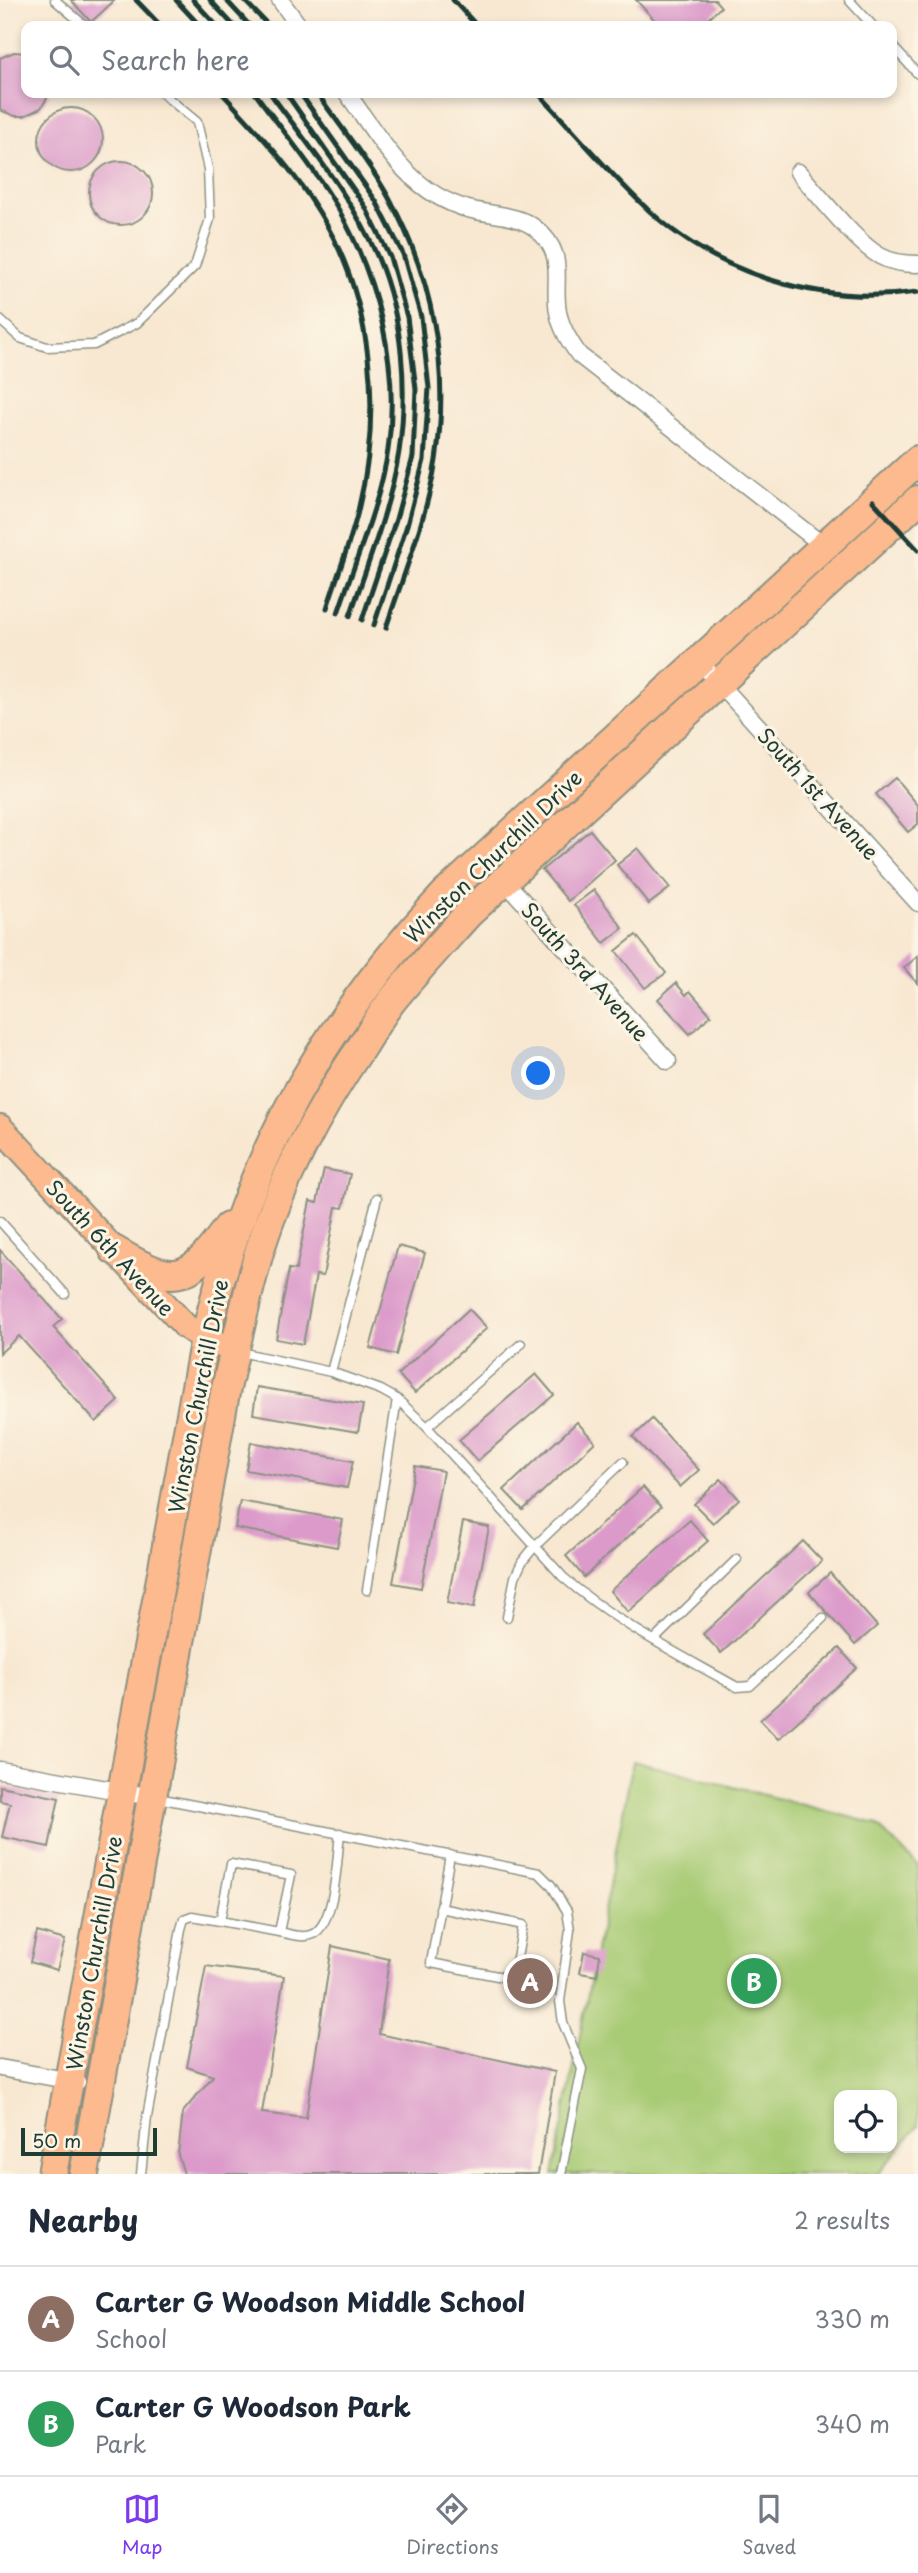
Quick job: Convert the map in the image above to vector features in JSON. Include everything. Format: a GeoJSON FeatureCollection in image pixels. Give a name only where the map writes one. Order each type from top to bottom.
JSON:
{"type":"FeatureCollection","features":[{"type":"Feature","properties":{"kind":"highway","name":"Winston Churchill Drive"},"geometry":{"type":"LineString","coordinates":[[52,2174],[205,1338],[221,1274],[245,1201],[269,1145],[297,1090],[344,1017],[403,939],[484,858],[918,460]]}},
{"type":"Feature","properties":{"kind":"highway","name":"Winston Churchill Drive"},"geometry":{"type":"LineString","coordinates":[[84,2174],[234,1351],[261,1247],[286,1180],[330,1094],[392,1001],[468,914],[918,500]]}},
{"type":"Feature","properties":{"kind":"highway"},"geometry":{"type":"LineString","coordinates":[[114,1250],[148,1270],[164,1274],[189,1270],[208,1255],[245,1201]]}},
{"type":"Feature","properties":{"kind":"main road","name":"South 6th Avenue"},"geometry":{"type":"LineString","coordinates":[[3,1137],[186,1327],[234,1351]]}},
{"type":"Feature","properties":{"kind":"street"},"geometry":{"type":"LineString","coordinates":[[280,0],[295,21]]}},
{"type":"Feature","properties":{"kind":"street"},"geometry":{"type":"LineString","coordinates":[[351,98],[398,164],[423,188],[468,209],[506,216],[534,227],[547,242],[556,259],[557,309],[568,339],[579,355],[824,546]]}},
{"type":"Feature","properties":{"kind":"street"},"geometry":{"type":"LineString","coordinates":[[798,172],[867,247],[882,257],[899,263],[918,264]]}},
{"type":"Feature","properties":{"kind":"street","name":"South 1st Avenue"},"geometry":{"type":"LineString","coordinates":[[699,662],[918,903]]}},
{"type":"Feature","properties":{"kind":"street","name":"South 3rd Avenue"},"geometry":{"type":"LineString","coordinates":[[484,858],[668,1060]]}},
{"type":"Feature","properties":{"kind":"street"},"geometry":{"type":"LineString","coordinates":[[0,1770],[152,1797]]}},
{"type":"Feature","properties":{"kind":"street"},"geometry":{"type":"LineString","coordinates":[[0,2068],[100,2087]]}},
{"type":"Feature","properties":{"kind":"lane"},"geometry":{"type":"LineString","coordinates":[[55,0],[79,21]]}},
{"type":"Feature","properties":{"kind":"lane"},"geometry":{"type":"LineString","coordinates":[[849,0],[868,21]]}},
{"type":"Feature","properties":{"kind":"lane"},"geometry":{"type":"LineString","coordinates":[[897,51],[918,74]]}},
{"type":"Feature","properties":{"kind":"lane"},"geometry":{"type":"LineString","coordinates":[[0,320],[20,338],[47,347],[94,345],[137,323],[195,266],[210,219],[208,169],[197,122],[168,98]]}},
{"type":"Feature","properties":{"kind":"lane"},"geometry":{"type":"LineString","coordinates":[[331,1372],[377,1198]]}},
{"type":"Feature","properties":{"kind":"lane"},"geometry":{"type":"LineString","coordinates":[[0,1221],[65,1294]]}},
{"type":"Feature","properties":{"kind":"lane"},"geometry":{"type":"LineString","coordinates":[[427,1427],[521,1344]]}},
{"type":"Feature","properties":{"kind":"lane"},"geometry":{"type":"LineString","coordinates":[[234,1351],[331,1372],[381,1390],[397,1399],[427,1427],[534,1546],[579,1591],[654,1640],[742,1688],[750,1686],[823,1618]]}},
{"type":"Feature","properties":{"kind":"lane"},"geometry":{"type":"LineString","coordinates":[[367,1590],[397,1399]]}},
{"type":"Feature","properties":{"kind":"lane"},"geometry":{"type":"LineString","coordinates":[[507,1617],[515,1577],[522,1562],[534,1546],[623,1462]]}},
{"type":"Feature","properties":{"kind":"lane"},"geometry":{"type":"LineString","coordinates":[[654,1640],[737,1559]]}},
{"type":"Feature","properties":{"kind":"lane"},"geometry":{"type":"LineString","coordinates":[[152,1797],[538,1873],[551,1885],[567,1911],[570,1930],[560,2001],[563,2023],[582,2069],[562,2174]]}},
{"type":"Feature","properties":{"kind":"lane"},"geometry":{"type":"LineString","coordinates":[[141,2174],[146,2117],[184,1919],[192,1916],[304,1936],[314,1933],[324,1923],[331,1901],[340,1833]]}},
{"type":"Feature","properties":{"kind":"lane"},"geometry":{"type":"LineString","coordinates":[[440,1908],[523,1925],[513,1979],[431,1963],[440,1908],[450,1855]]}},
{"type":"Feature","properties":{"kind":"lane"},"geometry":{"type":"LineString","coordinates":[[220,1921],[231,1864],[267,1870],[290,1875],[279,1932]]}},
{"type":"Feature","properties":{"kind":"green space"},"geometry":{"type":"Polygon","coordinates":[[[633,1761],[876,1824],[918,1866],[918,2126],[897,2151],[897,2090],[834,2090],[834,2153],[896,2153],[878,2174],[553,2174],[633,1761]]]}},
{"type":"Feature","properties":{"kind":"building"},"geometry":{"type":"Polygon","coordinates":[[[71,0],[115,0],[92,21],[71,0]]]}},
{"type":"Feature","properties":{"kind":"building"},"geometry":{"type":"Polygon","coordinates":[[[636,0],[715,0],[721,7],[706,21],[655,21],[636,0]]]}},
{"type":"Feature","properties":{"kind":"building"},"geometry":{"type":"Polygon","coordinates":[[[14,52],[21,53],[21,98],[47,98],[41,108],[24,116],[15,116],[0,110],[0,58],[14,52]]]}},
{"type":"Feature","properties":{"kind":"building"},"geometry":{"type":"Polygon","coordinates":[[[71,108],[83,110],[94,117],[101,128],[101,152],[94,163],[83,170],[71,172],[59,170],[48,163],[41,152],[39,140],[41,128],[48,117],[59,110],[71,108]]]}},
{"type":"Feature","properties":{"kind":"building"},"geometry":{"type":"Polygon","coordinates":[[[121,161],[133,163],[144,170],[151,181],[151,205],[144,216],[133,223],[121,225],[109,223],[98,216],[91,205],[89,193],[91,181],[98,170],[109,163],[121,161]]]}},
{"type":"Feature","properties":{"kind":"building"},"geometry":{"type":"Polygon","coordinates":[[[895,778],[918,805],[918,824],[908,832],[876,794],[895,778]]]}},
{"type":"Feature","properties":{"kind":"building"},"geometry":{"type":"Polygon","coordinates":[[[590,830],[615,860],[568,901],[542,870],[590,830]]]}},
{"type":"Feature","properties":{"kind":"building"},"geometry":{"type":"Polygon","coordinates":[[[638,848],[670,888],[649,904],[617,865],[638,848]]]}},
{"type":"Feature","properties":{"kind":"building"},"geometry":{"type":"Polygon","coordinates":[[[594,890],[623,928],[604,943],[574,905],[594,890]]]}},
{"type":"Feature","properties":{"kind":"building"},"geometry":{"type":"Polygon","coordinates":[[[636,935],[666,973],[645,988],[616,951],[636,935]]]}},
{"type":"Feature","properties":{"kind":"building"},"geometry":{"type":"Polygon","coordinates":[[[918,956],[918,984],[904,968],[918,956]]]}},
{"type":"Feature","properties":{"kind":"building"},"geometry":{"type":"Polygon","coordinates":[[[676,983],[686,995],[690,991],[711,1015],[690,1034],[658,999],[676,983]]]}},
{"type":"Feature","properties":{"kind":"building"},"geometry":{"type":"Polygon","coordinates":[[[324,1169],[350,1174],[343,1208],[336,1207],[323,1276],[316,1275],[303,1344],[276,1339],[289,1269],[296,1270],[310,1201],[317,1203],[324,1169]]]}},
{"type":"Feature","properties":{"kind":"building"},"geometry":{"type":"Polygon","coordinates":[[[398,1246],[425,1253],[396,1355],[370,1348],[398,1246]]]}},
{"type":"Feature","properties":{"kind":"building"},"geometry":{"type":"Polygon","coordinates":[[[0,1250],[62,1319],[53,1327],[119,1401],[96,1422],[19,1336],[0,1353],[0,1250]]]}},
{"type":"Feature","properties":{"kind":"building"},"geometry":{"type":"Polygon","coordinates":[[[469,1309],[487,1328],[415,1393],[398,1374],[469,1309]]]}},
{"type":"Feature","properties":{"kind":"building"},"geometry":{"type":"Polygon","coordinates":[[[536,1374],[554,1395],[477,1461],[459,1440],[536,1374]]]}},
{"type":"Feature","properties":{"kind":"building"},"geometry":{"type":"Polygon","coordinates":[[[257,1387],[363,1405],[358,1432],[253,1414],[257,1387]]]}},
{"type":"Feature","properties":{"kind":"building"},"geometry":{"type":"Polygon","coordinates":[[[652,1419],[699,1470],[680,1487],[633,1437],[652,1419]]]}},
{"type":"Feature","properties":{"kind":"building"},"geometry":{"type":"Polygon","coordinates":[[[577,1422],[595,1442],[523,1510],[504,1490],[577,1422]]]}},
{"type":"Feature","properties":{"kind":"building"},"geometry":{"type":"Polygon","coordinates":[[[251,1442],[353,1461],[347,1488],[246,1470],[251,1442]]]}},
{"type":"Feature","properties":{"kind":"building"},"geometry":{"type":"Polygon","coordinates":[[[415,1466],[443,1471],[421,1588],[393,1583],[415,1466]]]}},
{"type":"Feature","properties":{"kind":"building"},"geometry":{"type":"Polygon","coordinates":[[[721,1479],[739,1499],[713,1523],[694,1504],[721,1479]]]}},
{"type":"Feature","properties":{"kind":"building"},"geometry":{"type":"Polygon","coordinates":[[[643,1487],[661,1507],[584,1577],[566,1556],[643,1487]]]}},
{"type":"Feature","properties":{"kind":"building"},"geometry":{"type":"Polygon","coordinates":[[[240,1501],[343,1520],[337,1547],[235,1528],[240,1501]]]}},
{"type":"Feature","properties":{"kind":"building"},"geometry":{"type":"Polygon","coordinates":[[[690,1520],[708,1541],[628,1612],[610,1591],[690,1520]]]}},
{"type":"Feature","properties":{"kind":"building"},"geometry":{"type":"Polygon","coordinates":[[[463,1522],[489,1527],[474,1608],[447,1603],[463,1522]]]}},
{"type":"Feature","properties":{"kind":"building"},"geometry":{"type":"Polygon","coordinates":[[[803,1541],[822,1561],[721,1653],[703,1634],[803,1541]]]}},
{"type":"Feature","properties":{"kind":"building"},"geometry":{"type":"Polygon","coordinates":[[[830,1573],[877,1626],[855,1645],[809,1592],[830,1573]]]}},
{"type":"Feature","properties":{"kind":"building"},"geometry":{"type":"Polygon","coordinates":[[[839,1648],[857,1668],[778,1739],[760,1720],[839,1648]]]}},
{"type":"Feature","properties":{"kind":"building"},"geometry":{"type":"Polygon","coordinates":[[[0,1786],[59,1798],[49,1847],[2,1837],[10,1803],[0,1801],[0,1786]]]}},
{"type":"Feature","properties":{"kind":"building"},"geometry":{"type":"Polygon","coordinates":[[[37,1932],[65,1940],[57,1970],[30,1962],[37,1932]]]}},
{"type":"Feature","properties":{"kind":"building"},"geometry":{"type":"Polygon","coordinates":[[[332,1946],[389,1959],[379,2034],[555,2072],[538,2174],[184,2174],[178,2155],[183,2112],[213,2076],[187,2067],[206,1966],[284,1976],[262,2113],[306,2118],[332,1946]]]}},
{"type":"Feature","properties":{"kind":"building"},"geometry":{"type":"Polygon","coordinates":[[[584,1952],[600,1955],[597,1976],[580,1973],[584,1952]]]}},
{"type":"Feature","properties":{"kind":"railway"},"geometry":{"type":"LineString","coordinates":[[136,0],[156,21]]}},
{"type":"Feature","properties":{"kind":"railway"},"geometry":{"type":"LineString","coordinates":[[176,0],[195,21]]}},
{"type":"Feature","properties":{"kind":"railway"},"geometry":{"type":"LineString","coordinates":[[193,0],[212,21]]}},
{"type":"Feature","properties":{"kind":"railway"},"geometry":{"type":"LineString","coordinates":[[210,0],[229,21]]}},
{"type":"Feature","properties":{"kind":"railway"},"geometry":{"type":"LineString","coordinates":[[226,0],[245,21]]}},
{"type":"Feature","properties":{"kind":"railway"},"geometry":{"type":"LineString","coordinates":[[244,0],[264,21]]}},
{"type":"Feature","properties":{"kind":"railway"},"geometry":{"type":"LineString","coordinates":[[453,0],[472,21]]}},
{"type":"Feature","properties":{"kind":"railway"},"geometry":{"type":"LineString","coordinates":[[227,98],[286,165],[319,212],[352,282],[362,319],[371,397],[370,435],[358,511],[327,608]]}},
{"type":"Feature","properties":{"kind":"railway"},"geometry":{"type":"LineString","coordinates":[[259,98],[317,176],[351,233],[374,292],[388,355],[391,387],[388,450],[373,512],[338,613]]}},
{"type":"Feature","properties":{"kind":"railway"},"geometry":{"type":"LineString","coordinates":[[274,98],[329,172],[368,236],[386,281],[398,329],[403,379],[399,452],[384,515],[350,616]]}},
{"type":"Feature","properties":{"kind":"railway"},"geometry":{"type":"LineString","coordinates":[[289,98],[365,206],[390,257],[407,317],[416,389],[413,457],[396,519],[362,620]]}},
{"type":"Feature","properties":{"kind":"railway"},"geometry":{"type":"LineString","coordinates":[[304,98],[376,201],[403,254],[421,317],[429,388],[424,460],[407,525],[374,625]]}},
{"type":"Feature","properties":{"kind":"railway"},"geometry":{"type":"LineString","coordinates":[[321,98],[373,172],[404,228],[427,292],[439,358],[440,426],[432,481],[386,628]]}},
{"type":"Feature","properties":{"kind":"railway"},"geometry":{"type":"LineString","coordinates":[[543,98],[640,202],[669,227],[733,266],[805,289],[842,294],[918,292]]}},
{"type":"Feature","properties":{"kind":"railway"},"geometry":{"type":"LineString","coordinates":[[873,501],[918,550]]}},
{"type":"Feature","properties":{"kind":"place","name":"Carter G Woodson Middle School"},"geometry":{"type":"Point","coordinates":[530,1981]}},
{"type":"Feature","properties":{"kind":"place","name":"Carter G Woodson Park"},"geometry":{"type":"Point","coordinates":[754,1981]}}]}
